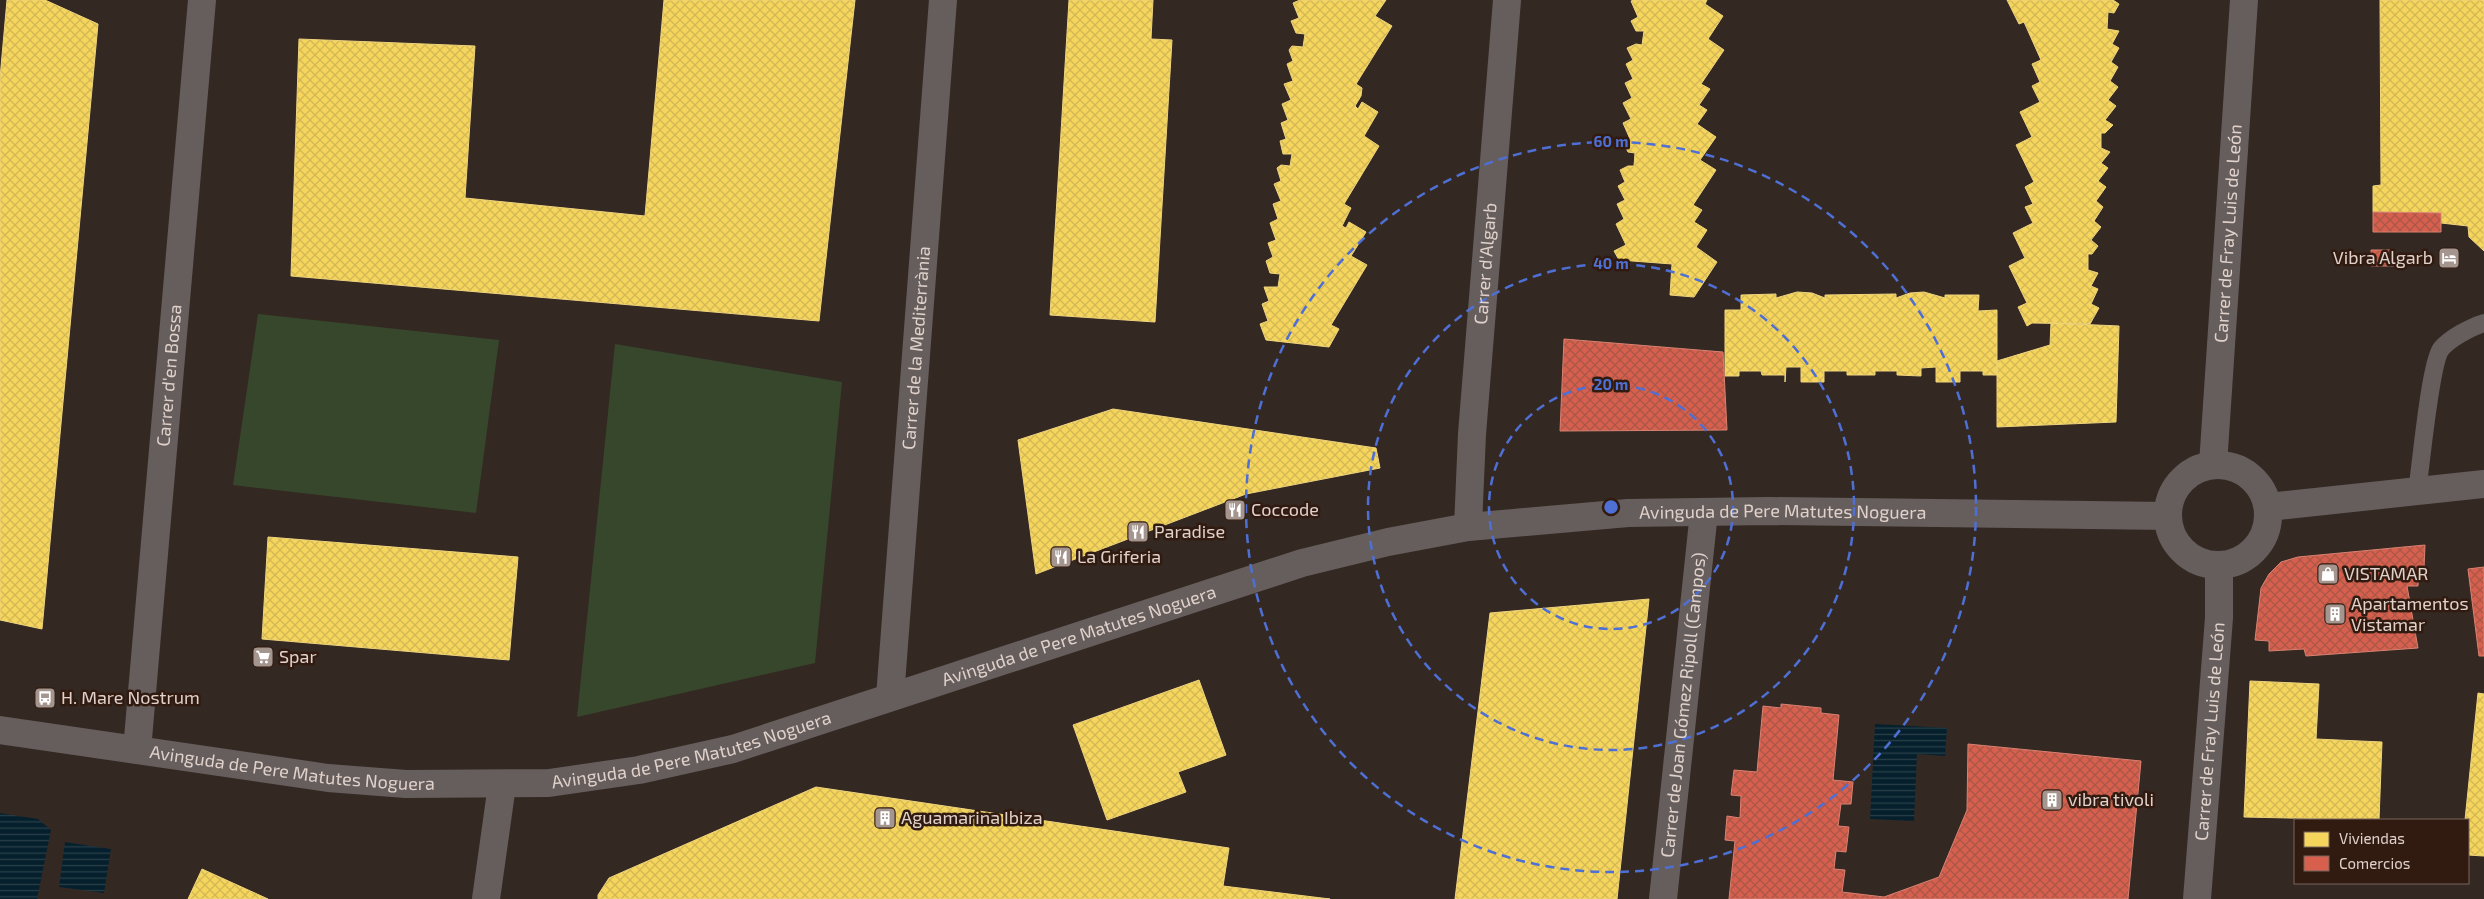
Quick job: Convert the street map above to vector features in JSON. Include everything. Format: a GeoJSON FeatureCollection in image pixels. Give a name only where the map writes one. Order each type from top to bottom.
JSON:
{"type":"FeatureCollection","features":[{"type":"Feature","properties":{"kind":"street","name":"Carrer d'en Bossa"},"geometry":{"type":"LineString","coordinates":[[137,750],[202,0]]}},
{"type":"Feature","properties":{"kind":"street","name":"Carrer de la Mediterrània"},"geometry":{"type":"LineString","coordinates":[[890,697],[943,0]]}},
{"type":"Feature","properties":{"kind":"street","name":"Carrer d'Algarb"},"geometry":{"type":"LineString","coordinates":[[1468,527],[1472,434],[1507,0]]}},
{"type":"Feature","properties":{"kind":"street","name":"Carrer de Fray Luis de León"},"geometry":{"type":"LineString","coordinates":[[2213,465],[2244,0]]}},
{"type":"Feature","properties":{"kind":"street"},"geometry":{"type":"LineString","coordinates":[[2213,465],[2223,465],[2239,469],[2253,478],[2263,491],[2268,507],[2268,523],[2263,538],[2254,552],[2240,561],[2219,565],[2192,558],[2180,547],[2171,533],[2168,516],[2170,499],[2178,484],[2191,473],[2213,465]]}},
{"type":"Feature","properties":{"kind":"street"},"geometry":{"type":"LineString","coordinates":[[2268,507],[2484,484]]}},
{"type":"Feature","properties":{"kind":"street","name":"Carrer de Joan Gómez Ripoll (Campos)"},"geometry":{"type":"LineString","coordinates":[[1663,899],[1704,512]]}},
{"type":"Feature","properties":{"kind":"street","name":"Avinguda de Pere Matutes Noguera"},"geometry":{"type":"LineString","coordinates":[[0,730],[328,778],[406,784],[502,785],[548,783],[639,770],[733,749],[1302,563],[1388,542],[1468,527],[1628,513],[2168,516]]}},
{"type":"Feature","properties":{"kind":"street","name":"Carrer de Fray Luis de León"},"geometry":{"type":"LineString","coordinates":[[2197,899],[2219,618],[2219,565]]}},
{"type":"Feature","properties":{"kind":"street"},"geometry":{"type":"LineString","coordinates":[[486,899],[502,785]]}},
{"type":"Feature","properties":{"kind":"lane"},"geometry":{"type":"LineString","coordinates":[[2417,491],[2434,372],[2441,349],[2469,328],[2484,323]]}},
{"type":"Feature","properties":{"kind":"green space"},"geometry":{"type":"Polygon","coordinates":[[[258,314],[499,340],[476,513],[233,485],[258,314]]]}},
{"type":"Feature","properties":{"kind":"green space"},"geometry":{"type":"Polygon","coordinates":[[[615,344],[842,382],[815,663],[577,717],[615,344]]]}},
{"type":"Feature","properties":{"kind":"water"},"geometry":{"type":"Polygon","coordinates":[[[1875,724],[1947,728],[1945,756],[1917,754],[1914,821],[1870,819],[1875,724]]]}},
{"type":"Feature","properties":{"kind":"water"},"geometry":{"type":"Polygon","coordinates":[[[0,813],[38,819],[51,830],[37,899],[0,899],[0,813]]]}},
{"type":"Feature","properties":{"kind":"water"},"geometry":{"type":"Polygon","coordinates":[[[65,842],[111,849],[104,893],[59,887],[65,842]]]}},
{"type":"Feature","properties":{"kind":"building: Viviendas"},"geometry":{"type":"Polygon","coordinates":[[[7,0],[45,0],[98,24],[42,629],[0,620],[0,78],[7,0]]]}},
{"type":"Feature","properties":{"kind":"building: Viviendas"},"geometry":{"type":"Polygon","coordinates":[[[664,0],[855,0],[819,321],[291,276],[299,39],[475,46],[465,198],[645,216],[664,0]]]}},
{"type":"Feature","properties":{"kind":"building: Viviendas"},"geometry":{"type":"Polygon","coordinates":[[[1069,0],[1153,0],[1151,39],[1172,40],[1155,322],[1050,315],[1069,0]]]}},
{"type":"Feature","properties":{"kind":"building: Viviendas"},"geometry":{"type":"Polygon","coordinates":[[[1300,0],[1386,0],[1375,16],[1392,26],[1356,84],[1362,88],[1361,96],[1355,106],[1358,109],[1362,102],[1378,112],[1364,136],[1379,146],[1344,204],[1351,208],[1342,226],[1346,228],[1349,222],[1366,232],[1351,256],[1367,265],[1331,325],[1339,329],[1329,347],[1266,340],[1260,324],[1268,321],[1262,304],[1269,301],[1264,287],[1278,287],[1280,274],[1270,273],[1266,261],[1273,257],[1268,243],[1276,240],[1270,223],[1278,219],[1273,204],[1281,201],[1274,184],[1281,181],[1277,168],[1281,165],[1290,166],[1292,154],[1283,154],[1280,141],[1286,139],[1281,123],[1288,120],[1282,104],[1291,100],[1284,84],[1293,81],[1287,64],[1293,61],[1289,50],[1292,46],[1303,47],[1305,34],[1296,33],[1291,21],[1299,18],[1293,3],[1300,0]]]}},
{"type":"Feature","properties":{"kind":"building: Viviendas"},"geometry":{"type":"Polygon","coordinates":[[[1707,0],[1705,4],[1723,16],[1708,39],[1724,50],[1701,84],[1710,89],[1699,105],[1707,110],[1697,124],[1716,137],[1700,160],[1716,170],[1693,205],[1702,210],[1694,222],[1707,230],[1696,247],[1717,262],[1694,297],[1670,295],[1672,264],[1619,260],[1614,251],[1626,245],[1616,224],[1624,219],[1617,204],[1625,200],[1618,186],[1625,182],[1620,170],[1628,166],[1634,166],[1635,153],[1628,152],[1623,142],[1630,139],[1623,123],[1631,119],[1623,103],[1632,98],[1625,83],[1633,79],[1626,64],[1633,60],[1627,48],[1636,44],[1642,45],[1644,31],[1636,31],[1631,21],[1638,17],[1631,1],[1707,0]]]}},
{"type":"Feature","properties":{"kind":"building: Viviendas"},"geometry":{"type":"Polygon","coordinates":[[[2007,0],[2113,0],[2119,4],[2114,13],[2108,12],[2107,29],[2119,31],[2112,44],[2119,48],[2111,62],[2118,67],[2110,81],[2118,87],[2108,100],[2116,106],[2105,120],[2113,125],[2105,133],[2101,133],[2101,148],[2110,152],[2101,163],[2108,168],[2098,181],[2106,187],[2096,201],[2103,207],[2094,221],[2101,227],[2091,240],[2098,246],[2092,254],[2088,254],[2088,270],[2098,273],[2091,286],[2098,289],[2091,304],[2099,308],[2090,324],[2032,323],[2027,326],[2018,307],[2027,303],[2009,266],[2025,258],[2013,233],[2033,223],[2025,207],[2033,204],[2025,187],[2034,182],[2016,145],[2032,137],[2020,112],[2040,102],[2032,86],[2040,82],[2032,64],[2041,60],[2024,22],[2019,24],[2007,0]]]}},
{"type":"Feature","properties":{"kind":"building: Viviendas"},"geometry":{"type":"Polygon","coordinates":[[[2380,0],[2484,0],[2484,251],[2469,237],[2468,226],[2441,223],[2441,213],[2373,212],[2373,186],[2381,185],[2380,0]]]}},
{"type":"Feature","properties":{"kind":"building: Viviendas"},"geometry":{"type":"Polygon","coordinates":[[[1797,292],[1812,293],[1825,298],[1825,295],[1896,294],[1896,298],[1910,293],[1924,292],[1945,298],[1945,295],[1979,295],[1978,311],[1997,310],[1997,375],[1983,375],[1983,371],[1960,371],[1960,382],[1936,382],[1936,367],[1921,368],[1921,376],[1897,375],[1897,371],[1875,371],[1875,375],[1847,375],[1847,371],[1824,371],[1824,382],[1801,382],[1801,367],[1786,367],[1785,382],[1785,375],[1762,375],[1761,371],[1739,371],[1739,376],[1725,376],[1725,310],[1741,310],[1741,295],[1776,294],[1776,298],[1797,292]]]}},
{"type":"Feature","properties":{"kind":"building: Viviendas"},"geometry":{"type":"Polygon","coordinates":[[[2051,323],[2119,326],[2116,422],[1997,427],[1997,361],[2050,345],[2051,323]]]}},
{"type":"Feature","properties":{"kind":"building: Viviendas"},"geometry":{"type":"Polygon","coordinates":[[[1113,409],[1376,448],[1380,468],[1246,494],[1036,574],[1018,440],[1113,409]]]}},
{"type":"Feature","properties":{"kind":"building: Viviendas"},"geometry":{"type":"Polygon","coordinates":[[[268,537],[518,557],[509,660],[262,639],[268,537]]]}},
{"type":"Feature","properties":{"kind":"building: Viviendas"},"geometry":{"type":"Polygon","coordinates":[[[1649,599],[1617,899],[1455,899],[1490,613],[1649,599]]]}},
{"type":"Feature","properties":{"kind":"building: Viviendas"},"geometry":{"type":"Polygon","coordinates":[[[1199,680],[1226,755],[1178,772],[1186,792],[1107,820],[1073,725],[1199,680]]]}},
{"type":"Feature","properties":{"kind":"building: Viviendas"},"geometry":{"type":"Polygon","coordinates":[[[2250,681],[2319,684],[2316,739],[2382,742],[2379,819],[2244,817],[2250,681]]]}},
{"type":"Feature","properties":{"kind":"building: Viviendas"},"geometry":{"type":"Polygon","coordinates":[[[2478,693],[2484,694],[2484,856],[2469,855],[2469,819],[2465,819],[2478,693]]]}},
{"type":"Feature","properties":{"kind":"building: Viviendas","name":"Aguamarina Ibiza"},"geometry":{"type":"Polygon","coordinates":[[[816,787],[1229,848],[1223,886],[1330,899],[598,899],[598,895],[609,878],[816,787]]]}},
{"type":"Feature","properties":{"kind":"building: Viviendas"},"geometry":{"type":"Polygon","coordinates":[[[202,869],[268,899],[188,899],[202,869]]]}},
{"type":"Feature","properties":{"kind":"building: Comercios"},"geometry":{"type":"Polygon","coordinates":[[[2373,212],[2441,213],[2441,232],[2373,232],[2373,212]]]}},
{"type":"Feature","properties":{"kind":"building: Comercios"},"geometry":{"type":"Polygon","coordinates":[[[2371,250],[2394,250],[2394,266],[2371,266],[2371,250]]]}},
{"type":"Feature","properties":{"kind":"building: Comercios"},"geometry":{"type":"Polygon","coordinates":[[[1564,339],[1723,352],[1727,430],[1560,431],[1564,339]]]}},
{"type":"Feature","properties":{"kind":"building: Comercios","name":"Apartamentos Vistamar"},"geometry":{"type":"Polygon","coordinates":[[[2425,545],[2424,568],[2419,567],[2418,586],[2407,586],[2418,648],[2306,656],[2304,649],[2269,651],[2269,641],[2255,640],[2261,588],[2269,574],[2281,562],[2298,557],[2425,545]]]}},
{"type":"Feature","properties":{"kind":"building: Comercios"},"geometry":{"type":"Polygon","coordinates":[[[2484,567],[2484,656],[2479,656],[2468,569],[2484,567]]]}},
{"type":"Feature","properties":{"kind":"building: Comercios","name":"vibra tivoli"},"geometry":{"type":"Polygon","coordinates":[[[1781,704],[1821,708],[1821,713],[1839,715],[1833,780],[1853,782],[1851,804],[1841,804],[1838,826],[1849,827],[1846,852],[1836,851],[1834,869],[1845,870],[1842,892],[1884,897],[1939,877],[1967,810],[1968,744],[2141,761],[2128,899],[1729,899],[1735,841],[1725,840],[1727,816],[1740,818],[1741,796],[1731,795],[1734,770],[1757,772],[1763,706],[1781,708],[1781,704]]]}},
{"type":"Feature","properties":{"kind":"place","name":"Vibra Algarb"},"geometry":{"type":"Point","coordinates":[2449,258]}},
{"type":"Feature","properties":{"kind":"place","name":"Coccode"},"geometry":{"type":"Point","coordinates":[1235,510]}},
{"type":"Feature","properties":{"kind":"place","name":"Paradise"},"geometry":{"type":"Point","coordinates":[1138,532]}},
{"type":"Feature","properties":{"kind":"place","name":"La Griferia"},"geometry":{"type":"Point","coordinates":[1061,557]}},
{"type":"Feature","properties":{"kind":"place","name":"VISTAMAR"},"geometry":{"type":"Point","coordinates":[2328,574]}},
{"type":"Feature","properties":{"kind":"place","name":"Apartamentos Vistamar"},"geometry":{"type":"Point","coordinates":[2335,614]}},
{"type":"Feature","properties":{"kind":"place","name":"Spar"},"geometry":{"type":"Point","coordinates":[263,657]}},
{"type":"Feature","properties":{"kind":"place","name":"H. Mare Nostrum"},"geometry":{"type":"Point","coordinates":[45,698]}},
{"type":"Feature","properties":{"kind":"place","name":"vibra tivoli"},"geometry":{"type":"Point","coordinates":[2052,800]}},
{"type":"Feature","properties":{"kind":"place","name":"Aguamarina Ibiza"},"geometry":{"type":"Point","coordinates":[885,818]}}]}
